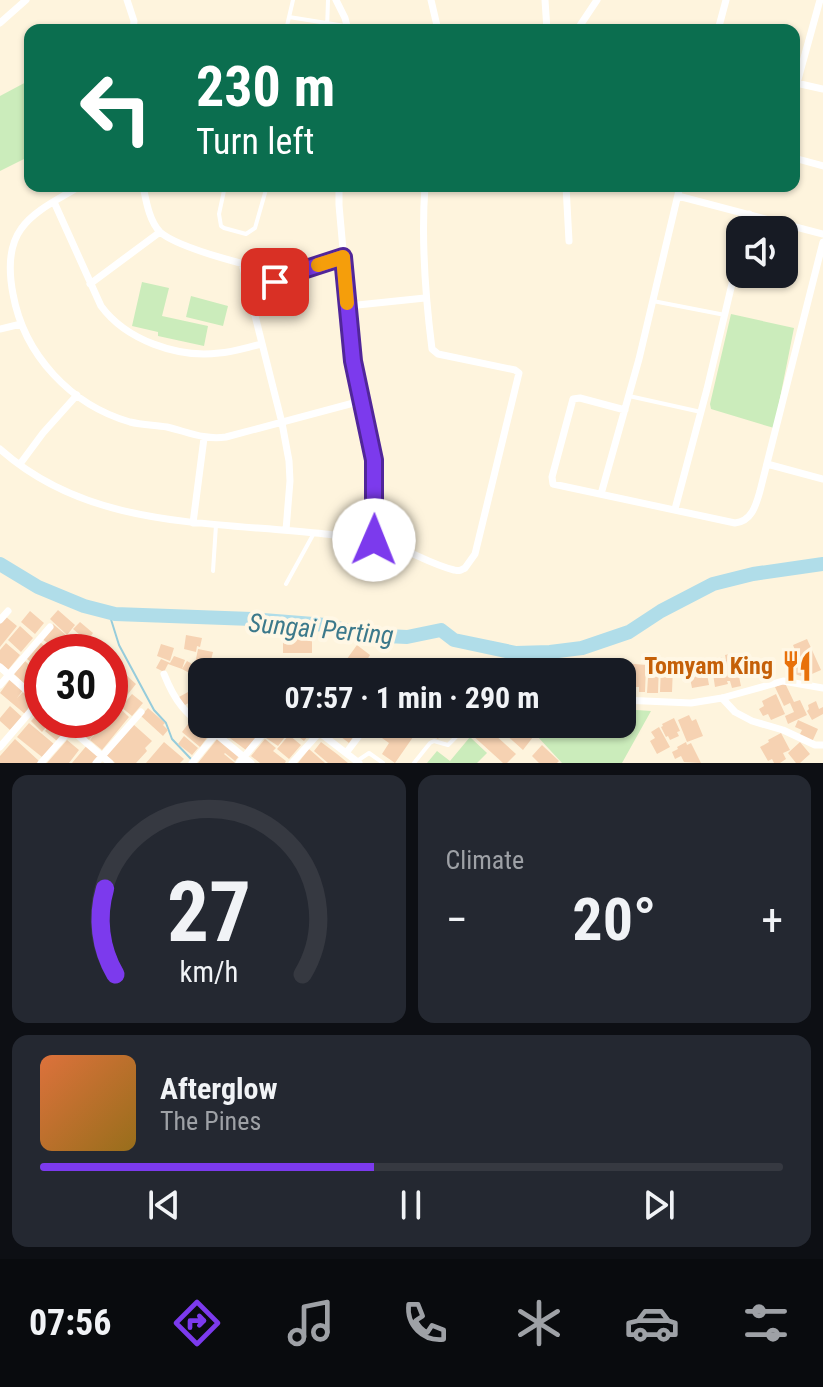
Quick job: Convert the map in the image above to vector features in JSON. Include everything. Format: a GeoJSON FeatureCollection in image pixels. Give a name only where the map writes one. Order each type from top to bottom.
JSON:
{"type":"FeatureCollection","features":[{"type":"Feature","properties":{"kind":"street"},"geometry":{"type":"LineString","coordinates":[[0,23],[26,0]]}},
{"type":"Feature","properties":{"kind":"street"},"geometry":{"type":"LineString","coordinates":[[127,0],[134,24]]}},
{"type":"Feature","properties":{"kind":"street"},"geometry":{"type":"LineString","coordinates":[[336,0],[346,24]]}},
{"type":"Feature","properties":{"kind":"street"},"geometry":{"type":"LineString","coordinates":[[431,0],[437,24]]}},
{"type":"Feature","properties":{"kind":"street"},"geometry":{"type":"LineString","coordinates":[[545,0],[547,24]]}},
{"type":"Feature","properties":{"kind":"street"},"geometry":{"type":"LineString","coordinates":[[581,24],[597,0]]}},
{"type":"Feature","properties":{"kind":"street"},"geometry":{"type":"LineString","coordinates":[[720,24],[726,0]]}},
{"type":"Feature","properties":{"kind":"street"},"geometry":{"type":"LineString","coordinates":[[800,68],[820,0]]}},
{"type":"Feature","properties":{"kind":"street"},"geometry":{"type":"LineString","coordinates":[[800,83],[823,89]]}},
{"type":"Feature","properties":{"kind":"street"},"geometry":{"type":"LineString","coordinates":[[800,160],[823,166]]}},
{"type":"Feature","properties":{"kind":"street"},"geometry":{"type":"LineString","coordinates":[[70,192],[34,215],[22,227],[15,239],[10,269],[21,324],[56,379],[77,395],[100,410],[132,422],[181,430],[204,438],[226,437],[361,401]]}},
{"type":"Feature","properties":{"kind":"street"},"geometry":{"type":"LineString","coordinates":[[145,192],[153,222],[160,232],[173,240],[242,264],[278,271],[303,270]]}},
{"type":"Feature","properties":{"kind":"street"},"geometry":{"type":"LineString","coordinates":[[339,192],[353,361],[374,460],[374,540]]}},
{"type":"Feature","properties":{"kind":"street"},"geometry":{"type":"LineString","coordinates":[[0,449],[56,487],[123,512],[193,523],[374,540],[455,571],[467,567],[475,554],[519,375],[515,370],[436,353],[432,349],[425,298],[425,192]]}},
{"type":"Feature","properties":{"kind":"street"},"geometry":{"type":"LineString","coordinates":[[566,192],[569,241]]}},
{"type":"Feature","properties":{"kind":"street"},"geometry":{"type":"LineString","coordinates":[[601,494],[629,396],[679,192]]}},
{"type":"Feature","properties":{"kind":"street"},"geometry":{"type":"LineString","coordinates":[[678,196],[823,234]]}},
{"type":"Feature","properties":{"kind":"street"},"geometry":{"type":"LineString","coordinates":[[54,202],[101,306],[121,328],[148,343],[185,351],[216,354],[262,344]]}},
{"type":"Feature","properties":{"kind":"street"},"geometry":{"type":"LineString","coordinates":[[90,284],[160,232]]}},
{"type":"Feature","properties":{"kind":"street"},"geometry":{"type":"LineString","coordinates":[[625,410],[577,397],[571,401],[551,482],[735,523],[745,521],[754,510],[767,464],[823,242]]}},
{"type":"Feature","properties":{"kind":"street"},"geometry":{"type":"LineString","coordinates":[[250,293],[343,257]]}},
{"type":"Feature","properties":{"kind":"street"},"geometry":{"type":"LineString","coordinates":[[242,264],[282,423],[290,472],[286,530]]}},
{"type":"Feature","properties":{"kind":"street"},"geometry":{"type":"LineString","coordinates":[[675,509],[731,288]]}},
{"type":"Feature","properties":{"kind":"street"},"geometry":{"type":"LineString","coordinates":[[348,306],[425,298]]}},
{"type":"Feature","properties":{"kind":"street"},"geometry":{"type":"LineString","coordinates":[[0,329],[21,324]]}},
{"type":"Feature","properties":{"kind":"street"},"geometry":{"type":"LineString","coordinates":[[20,464],[77,395]]}},
{"type":"Feature","properties":{"kind":"street"},"geometry":{"type":"LineString","coordinates":[[193,523],[204,438]]}},
{"type":"Feature","properties":{"kind":"street"},"geometry":{"type":"LineString","coordinates":[[767,464],[823,479]]}},
{"type":"Feature","properties":{"kind":"street"},"geometry":{"type":"LineString","coordinates":[[0,620],[8,611]]}},
{"type":"Feature","properties":{"kind":"street"},"geometry":{"type":"LineString","coordinates":[[0,685],[50,627]]}},
{"type":"Feature","properties":{"kind":"street"},"geometry":{"type":"LineString","coordinates":[[0,667],[24,687]]}},
{"type":"Feature","properties":{"kind":"street"},"geometry":{"type":"LineString","coordinates":[[164,674],[178,703],[188,712]]}},
{"type":"Feature","properties":{"kind":"street"},"geometry":{"type":"LineString","coordinates":[[636,701],[680,704],[722,698],[783,681],[823,688]]}},
{"type":"Feature","properties":{"kind":"street"},"geometry":{"type":"LineString","coordinates":[[722,698],[735,712],[752,721],[783,730],[815,745],[823,745]]}},
{"type":"Feature","properties":{"kind":"street"},"geometry":{"type":"LineString","coordinates":[[96,763],[141,712]]}},
{"type":"Feature","properties":{"kind":"street"},"geometry":{"type":"LineString","coordinates":[[0,747],[24,720]]}},
{"type":"Feature","properties":{"kind":"street"},"geometry":{"type":"LineString","coordinates":[[41,763],[64,738]]}},
{"type":"Feature","properties":{"kind":"street"},"geometry":{"type":"LineString","coordinates":[[81,738],[110,763]]}},
{"type":"Feature","properties":{"kind":"street"},"geometry":{"type":"LineString","coordinates":[[194,761],[213,738]]}},
{"type":"Feature","properties":{"kind":"street"},"geometry":{"type":"LineString","coordinates":[[217,738],[245,761],[261,738]]}},
{"type":"Feature","properties":{"kind":"street"},"geometry":{"type":"LineString","coordinates":[[292,763],[315,738]]}},
{"type":"Feature","properties":{"kind":"street"},"geometry":{"type":"LineString","coordinates":[[326,738],[357,762]]}},
{"type":"Feature","properties":{"kind":"street"},"geometry":{"type":"LineString","coordinates":[[346,753],[357,738]]}},
{"type":"Feature","properties":{"kind":"lane"},"geometry":{"type":"LineString","coordinates":[[287,24],[293,0]]}},
{"type":"Feature","properties":{"kind":"lane"},"geometry":{"type":"LineString","coordinates":[[328,0],[328,24]]}},
{"type":"Feature","properties":{"kind":"lane"},"geometry":{"type":"LineString","coordinates":[[289,17],[316,24]]}},
{"type":"Feature","properties":{"kind":"lane"},"geometry":{"type":"LineString","coordinates":[[224,192],[219,214],[221,226],[246,234],[255,228],[265,192]]}},
{"type":"Feature","properties":{"kind":"lane"},"geometry":{"type":"LineString","coordinates":[[653,301],[725,315]]}},
{"type":"Feature","properties":{"kind":"lane"},"geometry":{"type":"LineString","coordinates":[[629,396],[701,412]]}},
{"type":"Feature","properties":{"kind":"lane"},"geometry":{"type":"LineString","coordinates":[[213,571],[216,525]]}},
{"type":"Feature","properties":{"kind":"lane"},"geometry":{"type":"LineString","coordinates":[[286,584],[314,533]]}},
{"type":"Feature","properties":{"kind":"lane"},"geometry":{"type":"LineString","coordinates":[[414,763],[430,743],[434,741],[448,745],[455,738]]}},
{"type":"Feature","properties":{"kind":"lane"},"geometry":{"type":"LineString","coordinates":[[357,762],[369,753],[383,763]]}},
{"type":"Feature","properties":{"kind":"green space"},"geometry":{"type":"Polygon","coordinates":[[[24,83],[24,159],[0,171],[0,96],[24,83]]]}},
{"type":"Feature","properties":{"kind":"green space"},"geometry":{"type":"Polygon","coordinates":[[[142,282],[169,288],[162,316],[208,326],[204,346],[158,336],[158,332],[132,326],[142,282]]]}},
{"type":"Feature","properties":{"kind":"green space"},"geometry":{"type":"Polygon","coordinates":[[[191,296],[228,306],[223,326],[186,317],[191,296]]]}},
{"type":"Feature","properties":{"kind":"green space"},"geometry":{"type":"Polygon","coordinates":[[[731,314],[794,328],[774,428],[711,409],[731,314]]]}},
{"type":"Feature","properties":{"kind":"green space"},"geometry":{"type":"Polygon","coordinates":[[[636,710],[651,711],[636,738],[636,710]]]}},
{"type":"Feature","properties":{"kind":"green space"},"geometry":{"type":"Polygon","coordinates":[[[469,738],[487,753],[477,763],[427,763],[437,751],[450,761],[469,738]]]}},
{"type":"Feature","properties":{"kind":"green space"},"geometry":{"type":"Polygon","coordinates":[[[539,738],[636,738],[622,763],[562,763],[539,738]]]}},
{"type":"Feature","properties":{"kind":"building"},"geometry":{"type":"Polygon","coordinates":[[[58,610],[75,625],[66,634],[50,619],[58,610]]]}},
{"type":"Feature","properties":{"kind":"building"},"geometry":{"type":"Polygon","coordinates":[[[30,611],[44,623],[35,634],[21,622],[30,611]]]}},
{"type":"Feature","properties":{"kind":"building"},"geometry":{"type":"Polygon","coordinates":[[[5,616],[17,626],[0,647],[0,622],[5,616]]]}},
{"type":"Feature","properties":{"kind":"building"},"geometry":{"type":"Polygon","coordinates":[[[80,622],[93,633],[79,634],[73,629],[80,622]]]}},
{"type":"Feature","properties":{"kind":"building"},"geometry":{"type":"Polygon","coordinates":[[[53,624],[65,634],[44,634],[53,624]]]}},
{"type":"Feature","properties":{"kind":"building"},"geometry":{"type":"Polygon","coordinates":[[[20,626],[29,634],[24,634],[21,652],[8,640],[20,626]]]}},
{"type":"Feature","properties":{"kind":"building"},"geometry":{"type":"Polygon","coordinates":[[[186,635],[202,638],[196,652],[184,649],[186,635]]]}},
{"type":"Feature","properties":{"kind":"building"},"geometry":{"type":"Polygon","coordinates":[[[283,637],[312,637],[312,653],[283,653],[283,637]]]}},
{"type":"Feature","properties":{"kind":"building"},"geometry":{"type":"Polygon","coordinates":[[[807,639],[821,670],[805,677],[804,674],[795,674],[785,655],[795,650],[793,645],[807,639]]]}},
{"type":"Feature","properties":{"kind":"building"},"geometry":{"type":"Polygon","coordinates":[[[6,643],[20,655],[8,670],[0,663],[0,650],[6,643]]]}},
{"type":"Feature","properties":{"kind":"building"},"geometry":{"type":"Polygon","coordinates":[[[161,644],[174,648],[170,661],[157,656],[161,644]]]}},
{"type":"Feature","properties":{"kind":"building"},"geometry":{"type":"Polygon","coordinates":[[[357,645],[370,655],[368,658],[348,658],[357,645]]]}},
{"type":"Feature","properties":{"kind":"building"},"geometry":{"type":"Polygon","coordinates":[[[198,649],[213,652],[212,658],[196,658],[198,649]]]}},
{"type":"Feature","properties":{"kind":"building"},"geometry":{"type":"Polygon","coordinates":[[[734,653],[741,686],[732,688],[730,681],[727,681],[728,684],[715,687],[712,667],[706,668],[709,685],[692,688],[690,678],[695,677],[693,667],[688,668],[687,663],[722,657],[723,661],[726,660],[725,655],[734,653]]]}},
{"type":"Feature","properties":{"kind":"building"},"geometry":{"type":"Polygon","coordinates":[[[174,656],[185,660],[182,669],[168,664],[164,672],[156,668],[161,659],[170,663],[174,656]]]}},
{"type":"Feature","properties":{"kind":"building"},"geometry":{"type":"Polygon","coordinates":[[[24,662],[24,683],[14,674],[24,662]]]}},
{"type":"Feature","properties":{"kind":"building"},"geometry":{"type":"Polygon","coordinates":[[[649,662],[659,663],[658,693],[647,693],[649,662]]]}},
{"type":"Feature","properties":{"kind":"building"},"geometry":{"type":"Polygon","coordinates":[[[636,664],[646,665],[645,692],[639,692],[639,687],[636,687],[636,664]]]}},
{"type":"Feature","properties":{"kind":"building"},"geometry":{"type":"Polygon","coordinates":[[[661,666],[673,667],[672,692],[660,692],[661,666]]]}},
{"type":"Feature","properties":{"kind":"building"},"geometry":{"type":"Polygon","coordinates":[[[128,677],[136,684],[128,694],[128,677]]]}},
{"type":"Feature","properties":{"kind":"building"},"geometry":{"type":"Polygon","coordinates":[[[11,678],[24,689],[17,698],[24,693],[24,713],[0,693],[11,678]]]}},
{"type":"Feature","properties":{"kind":"building"},"geometry":{"type":"Polygon","coordinates":[[[785,683],[794,702],[800,700],[807,715],[788,724],[785,716],[794,712],[790,703],[784,706],[775,687],[785,683]]]}},
{"type":"Feature","properties":{"kind":"building"},"geometry":{"type":"Polygon","coordinates":[[[188,692],[188,703],[183,706],[179,697],[188,692]]]}},
{"type":"Feature","properties":{"kind":"building"},"geometry":{"type":"Polygon","coordinates":[[[132,694],[143,703],[132,716],[128,713],[128,699],[132,694]]]}},
{"type":"Feature","properties":{"kind":"building"},"geometry":{"type":"Polygon","coordinates":[[[776,694],[785,714],[771,720],[768,714],[763,716],[759,709],[764,706],[762,701],[776,694]]]}},
{"type":"Feature","properties":{"kind":"building"},"geometry":{"type":"Polygon","coordinates":[[[816,701],[819,709],[823,707],[823,714],[812,720],[807,711],[808,705],[816,701]]]}},
{"type":"Feature","properties":{"kind":"building"},"geometry":{"type":"Polygon","coordinates":[[[10,706],[22,717],[10,730],[0,718],[10,706]]]}},
{"type":"Feature","properties":{"kind":"building"},"geometry":{"type":"Polygon","coordinates":[[[148,708],[165,723],[163,725],[168,730],[163,736],[141,716],[148,708]]]}},
{"type":"Feature","properties":{"kind":"building"},"geometry":{"type":"Polygon","coordinates":[[[689,715],[692,721],[696,719],[703,736],[687,742],[678,720],[689,715]]]}},
{"type":"Feature","properties":{"kind":"building"},"geometry":{"type":"Polygon","coordinates":[[[674,718],[680,731],[677,732],[679,736],[670,740],[661,727],[674,718]]]}},
{"type":"Feature","properties":{"kind":"building"},"geometry":{"type":"Polygon","coordinates":[[[798,720],[818,729],[812,742],[799,736],[802,730],[795,727],[798,720]]]}},
{"type":"Feature","properties":{"kind":"building"},"geometry":{"type":"Polygon","coordinates":[[[133,724],[152,741],[136,763],[115,763],[106,755],[121,738],[128,738],[128,730],[133,724]]]}},
{"type":"Feature","properties":{"kind":"building"},"geometry":{"type":"Polygon","coordinates":[[[659,727],[670,747],[657,754],[650,741],[655,738],[651,732],[659,727]]]}},
{"type":"Feature","properties":{"kind":"building"},"geometry":{"type":"Polygon","coordinates":[[[24,729],[24,738],[47,738],[54,744],[42,757],[17,737],[24,729]]]}},
{"type":"Feature","properties":{"kind":"building"},"geometry":{"type":"Polygon","coordinates":[[[781,733],[790,750],[783,753],[786,759],[780,763],[774,763],[772,759],[768,761],[760,747],[781,733]]]}},
{"type":"Feature","properties":{"kind":"building"},"geometry":{"type":"Polygon","coordinates":[[[184,736],[198,748],[192,755],[178,744],[184,736]]]}},
{"type":"Feature","properties":{"kind":"building"},"geometry":{"type":"Polygon","coordinates":[[[92,738],[112,738],[102,750],[90,740],[92,738]]]}},
{"type":"Feature","properties":{"kind":"building"},"geometry":{"type":"Polygon","coordinates":[[[189,738],[207,738],[200,747],[189,738]]]}},
{"type":"Feature","properties":{"kind":"building"},"geometry":{"type":"Polygon","coordinates":[[[218,738],[239,756],[235,761],[224,754],[235,763],[198,763],[218,738]]]}},
{"type":"Feature","properties":{"kind":"building"},"geometry":{"type":"Polygon","coordinates":[[[230,738],[256,738],[246,750],[230,738]]]}},
{"type":"Feature","properties":{"kind":"building"},"geometry":{"type":"Polygon","coordinates":[[[266,738],[284,738],[278,746],[266,738]]]}},
{"type":"Feature","properties":{"kind":"building"},"geometry":{"type":"Polygon","coordinates":[[[286,738],[293,738],[301,745],[289,759],[277,749],[286,738]]]}},
{"type":"Feature","properties":{"kind":"building"},"geometry":{"type":"Polygon","coordinates":[[[382,738],[412,738],[395,763],[382,754],[389,743],[382,738]]]}},
{"type":"Feature","properties":{"kind":"building"},"geometry":{"type":"Polygon","coordinates":[[[475,738],[498,738],[516,754],[503,763],[475,738]]]}},
{"type":"Feature","properties":{"kind":"building"},"geometry":{"type":"Polygon","coordinates":[[[510,738],[532,738],[523,750],[510,738]]]}},
{"type":"Feature","properties":{"kind":"building"},"geometry":{"type":"Polygon","coordinates":[[[15,739],[39,761],[37,763],[0,763],[0,756],[15,739]]]}},
{"type":"Feature","properties":{"kind":"building"},"geometry":{"type":"Polygon","coordinates":[[[265,739],[276,748],[273,751],[285,763],[260,763],[251,756],[265,739]]]}},
{"type":"Feature","properties":{"kind":"building"},"geometry":{"type":"Polygon","coordinates":[[[67,740],[79,750],[69,763],[47,763],[67,740]]]}},
{"type":"Feature","properties":{"kind":"building"},"geometry":{"type":"Polygon","coordinates":[[[164,742],[184,759],[180,763],[146,763],[164,742]]]}},
{"type":"Feature","properties":{"kind":"building"},"geometry":{"type":"Polygon","coordinates":[[[321,742],[348,763],[328,763],[314,751],[321,742]]]}},
{"type":"Feature","properties":{"kind":"building"},"geometry":{"type":"Polygon","coordinates":[[[686,742],[687,745],[691,743],[701,763],[684,762],[681,756],[675,759],[672,752],[686,742]]]}},
{"type":"Feature","properties":{"kind":"building"},"geometry":{"type":"Polygon","coordinates":[[[800,742],[810,754],[796,763],[788,753],[800,742]]]}},
{"type":"Feature","properties":{"kind":"building"},"geometry":{"type":"Polygon","coordinates":[[[88,744],[101,755],[94,763],[72,763],[88,744]]]}},
{"type":"Feature","properties":{"kind":"building"},"geometry":{"type":"Polygon","coordinates":[[[542,745],[559,761],[557,763],[539,763],[532,756],[542,745]]]}},
{"type":"Feature","properties":{"kind":"building"},"geometry":{"type":"Polygon","coordinates":[[[309,749],[325,763],[298,763],[309,749]]]}},
{"type":"Feature","properties":{"kind":"waterway","name":"Sungai Perting"},"geometry":{"type":"LineString","coordinates":[[0,564],[38,587],[84,606],[115,614],[326,625],[365,635],[407,637],[441,630],[454,640],[516,653],[582,648],[629,632],[713,584],[753,574],[823,564]]}},
{"type":"Feature","properties":{"kind":"waterway"},"geometry":{"type":"LineString","coordinates":[[109,613],[119,645],[154,710],[166,723],[172,739],[191,759]]}},
{"type":"Feature","properties":{"kind":"slow traffic"},"geometry":{"type":"LineString","coordinates":[[318,265],[343,257],[347,303]]}},
{"type":"Feature","properties":{"kind":"place","name":"Tomyam King"},"geometry":{"type":"Point","coordinates":[797,666]}},
{"type":"Feature","properties":{"kind":"route"},"geometry":{"type":"LineString","coordinates":[[275,282],[343,257],[353,361],[374,460],[374,540]]}}]}
